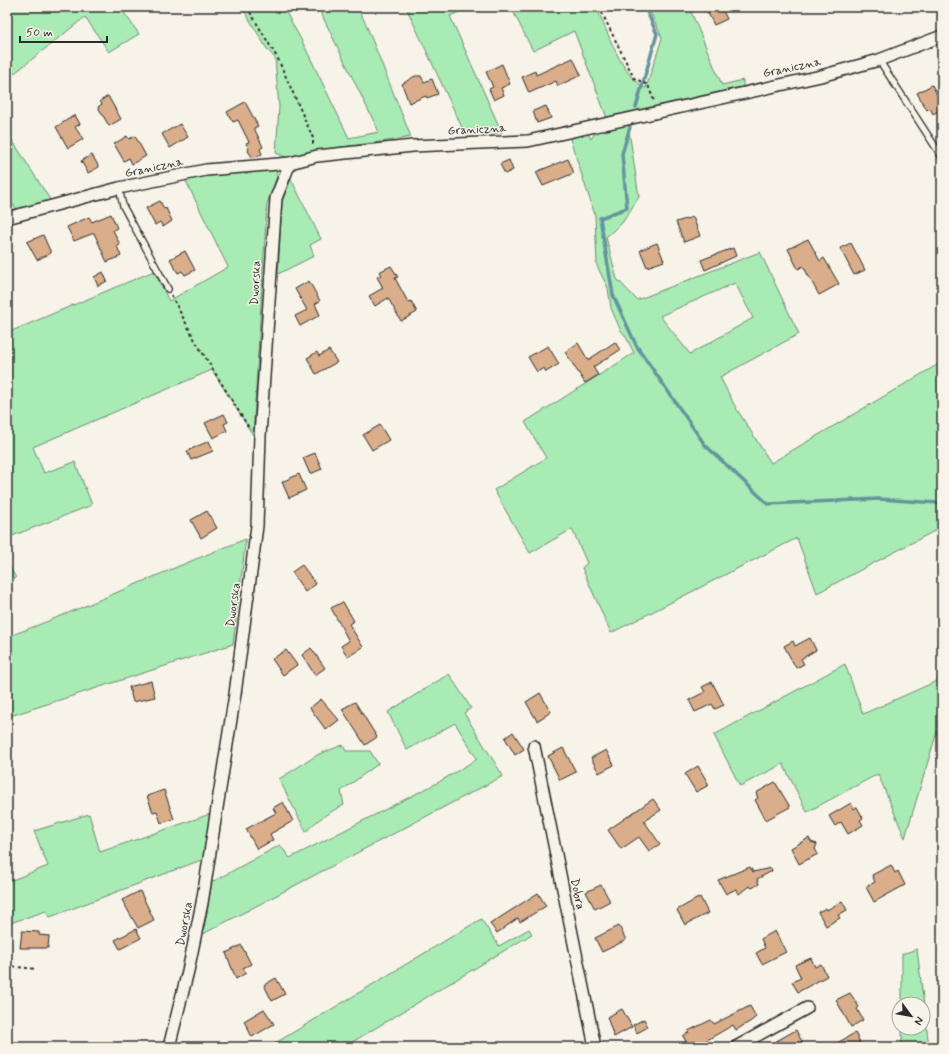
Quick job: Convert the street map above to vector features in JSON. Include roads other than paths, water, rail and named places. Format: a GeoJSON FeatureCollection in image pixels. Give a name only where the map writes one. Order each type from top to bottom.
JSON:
{"type":"FeatureCollection","features":[{"type":"Feature","properties":{"kind":"street","name":"Graniczna"},"geometry":{"type":"LineString","coordinates":[[7,218],[119,188],[206,170],[290,163],[314,157],[413,146],[528,140],[821,76],[879,60],[942,36]]}},
{"type":"Feature","properties":{"kind":"street","name":"Dworska"},"geometry":{"type":"LineString","coordinates":[[169,1047],[188,971],[202,903],[235,694],[257,526],[260,436],[276,198],[290,163]]}},
{"type":"Feature","properties":{"kind":"street","name":"Dobra"},"geometry":{"type":"LineString","coordinates":[[534,746],[595,1047]]}},
{"type":"Feature","properties":{"kind":"street"},"geometry":{"type":"LineString","coordinates":[[736,1047],[807,1008]]}},
{"type":"Feature","properties":{"kind":"lane"},"geometry":{"type":"LineString","coordinates":[[879,60],[942,158]]}},
{"type":"Feature","properties":{"kind":"lane"},"geometry":{"type":"LineString","coordinates":[[119,188],[123,206],[168,289]]}},
{"type":"Feature","properties":{"kind":"waterway"},"geometry":{"type":"LineString","coordinates":[[636,107],[657,34],[645,7]]}},
{"type":"Feature","properties":{"kind":"waterway"},"geometry":{"type":"LineString","coordinates":[[630,127],[622,154],[627,208],[600,218],[613,295],[636,345],[705,445],[768,504],[879,499],[938,503],[942,510]]}}]}
